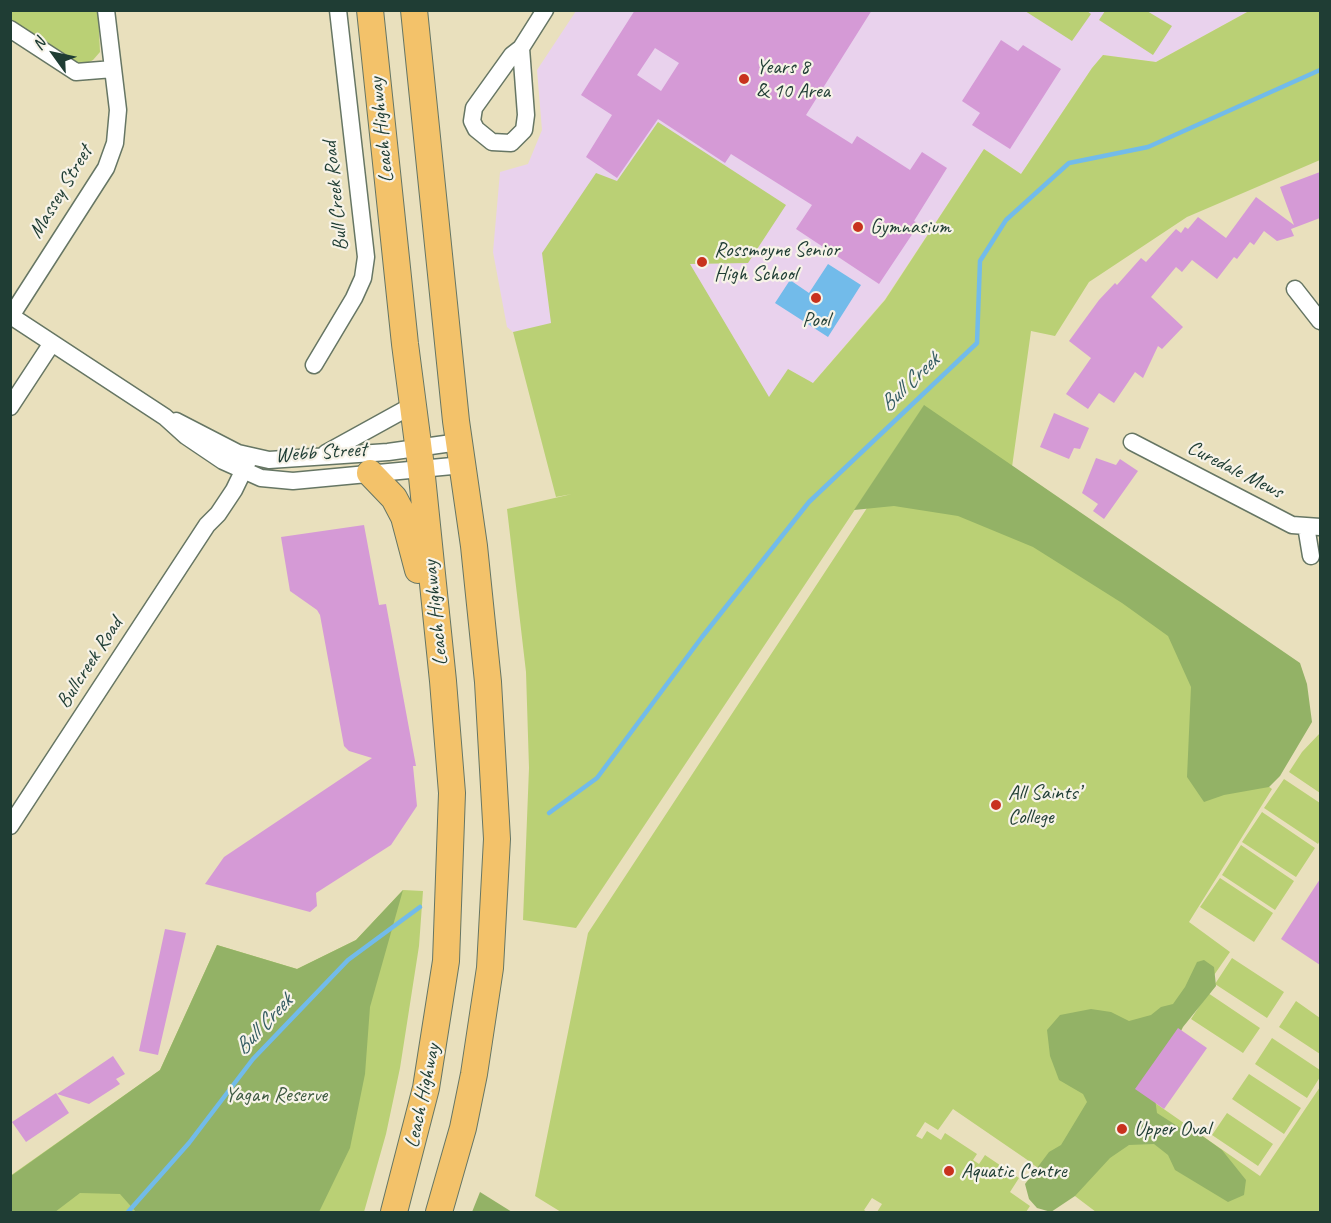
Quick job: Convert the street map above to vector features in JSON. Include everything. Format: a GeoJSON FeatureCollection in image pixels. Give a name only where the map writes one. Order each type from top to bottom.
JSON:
{"type":"FeatureCollection","features":[{"type":"Feature","properties":{"kind":"highway","name":"Leach Highway"},"geometry":{"type":"LineString","coordinates":[[370,10],[420,457],[452,793],[446,961],[426,1088],[394,1212]]}},
{"type":"Feature","properties":{"kind":"highway","name":"Leach Highway"},"geometry":{"type":"LineString","coordinates":[[414,10],[488,682],[497,839],[489,968],[474,1074],[463,1128],[439,1212]]}},
{"type":"Feature","properties":{"kind":"highway"},"geometry":{"type":"LineString","coordinates":[[370,473],[394,498],[404,517],[443,681]]}},
{"type":"Feature","properties":{"kind":"street","name":"Massey Street"},"geometry":{"type":"LineString","coordinates":[[10,316],[106,168],[115,143],[118,122],[106,10]]}},
{"type":"Feature","properties":{"kind":"street","name":"Bull Creek Road"},"geometry":{"type":"LineString","coordinates":[[314,365],[354,298],[363,278],[366,257],[338,10]]}},
{"type":"Feature","properties":{"kind":"street"},"geometry":{"type":"LineString","coordinates":[[521,48],[526,115],[524,130],[511,143],[492,142],[476,129],[472,121],[474,108],[512,55],[521,48],[545,10]]}},
{"type":"Feature","properties":{"kind":"street"},"geometry":{"type":"LineString","coordinates":[[10,29],[76,72],[113,69]]}},
{"type":"Feature","properties":{"kind":"street"},"geometry":{"type":"LineString","coordinates":[[1295,290],[1320,321]]}},
{"type":"Feature","properties":{"kind":"street","name":"Webb Street"},"geometry":{"type":"LineString","coordinates":[[10,316],[165,417],[186,436],[241,462],[268,479],[293,481],[370,473],[420,457],[461,453]]}},
{"type":"Feature","properties":{"kind":"street"},"geometry":{"type":"LineString","coordinates":[[10,407],[52,343]]}},
{"type":"Feature","properties":{"kind":"street","name":"Webb Street"},"geometry":{"type":"LineString","coordinates":[[320,456],[413,405]]}},
{"type":"Feature","properties":{"kind":"street","name":"Curedale Mews"},"geometry":{"type":"LineString","coordinates":[[1132,442],[1292,525],[1313,526]]}},
{"type":"Feature","properties":{"kind":"street","name":"Webb Street"},"geometry":{"type":"LineString","coordinates":[[241,462],[320,456],[420,457],[461,453]]}},
{"type":"Feature","properties":{"kind":"street","name":"Bullcreek Road"},"geometry":{"type":"LineString","coordinates":[[10,826],[207,525],[218,514],[241,462]]}},
{"type":"Feature","properties":{"kind":"street"},"geometry":{"type":"LineString","coordinates":[[1311,556],[1313,526]]}},
{"type":"Feature","properties":{"kind":"shaded area","name":"Rossmoyne Senior High School"},"geometry":{"type":"Polygon","coordinates":[[[576,11],[1249,11],[1156,62],[1103,55],[1021,174],[984,149],[885,299],[813,383],[799,416],[513,332],[507,327],[493,252],[500,172],[528,164],[542,130],[537,70],[576,11]]]}},
{"type":"Feature","properties":{"kind":"green space"},"geometry":{"type":"Polygon","coordinates":[[[1086,10],[1091,14],[1072,41],[1025,11],[1086,10]]]}},
{"type":"Feature","properties":{"kind":"green space"},"geometry":{"type":"Polygon","coordinates":[[[10,11],[98,11],[100,52],[93,60],[83,65],[74,62],[11,21],[10,11]]]}},
{"type":"Feature","properties":{"kind":"green space"},"geometry":{"type":"Polygon","coordinates":[[[1105,11],[1147,11],[1172,26],[1153,55],[1099,20],[1105,11]]]}},
{"type":"Feature","properties":{"kind":"green space","name":"All Saints’ College"},"geometry":{"type":"Polygon","coordinates":[[[1249,11],[1320,11],[1320,160],[1187,217],[1089,282],[1055,336],[1031,331],[1012,467],[1271,644],[1206,742],[1272,789],[1189,922],[1230,952],[1135,1089],[1260,1176],[1320,1087],[1320,1212],[1096,1212],[1026,1159],[953,1109],[938,1130],[925,1122],[916,1136],[922,1139],[927,1131],[941,1140],[945,1133],[977,1154],[973,1160],[979,1164],[985,1155],[1019,1178],[1010,1192],[1030,1206],[1026,1212],[877,1212],[882,1204],[872,1198],[864,1210],[867,1212],[561,1212],[535,1196],[588,933],[930,412],[972,440],[924,406],[576,928],[523,920],[529,768],[526,672],[507,509],[572,494],[556,497],[513,332],[551,323],[542,253],[596,173],[617,181],[658,122],[786,205],[748,263],[690,264],[769,397],[788,369],[813,383],[885,300],[984,149],[1021,174],[1103,55],[1156,62],[1249,11]]]}},
{"type":"Feature","properties":{"kind":"green space"},"geometry":{"type":"Polygon","coordinates":[[[924,405],[1300,663],[1307,684],[1312,722],[1280,776],[1269,787],[1224,795],[1204,802],[1187,777],[1191,687],[1168,636],[1122,603],[1033,547],[958,516],[894,506],[854,510],[924,405]]]}},
{"type":"Feature","properties":{"kind":"green space"},"geometry":{"type":"Polygon","coordinates":[[[1320,733],[1320,793],[1289,772],[1302,752],[1320,733]]]}},
{"type":"Feature","properties":{"kind":"green space"},"geometry":{"type":"Polygon","coordinates":[[[1284,779],[1320,803],[1320,840],[1318,844],[1264,808],[1284,779]]]}},
{"type":"Feature","properties":{"kind":"green space"},"geometry":{"type":"Polygon","coordinates":[[[1262,812],[1315,848],[1296,877],[1242,842],[1262,812]]]}},
{"type":"Feature","properties":{"kind":"green space"},"geometry":{"type":"Polygon","coordinates":[[[1241,845],[1294,881],[1275,910],[1222,875],[1241,845]]]}},
{"type":"Feature","properties":{"kind":"green space"},"geometry":{"type":"Polygon","coordinates":[[[1220,878],[1273,913],[1254,942],[1200,907],[1220,878]]]}},
{"type":"Feature","properties":{"kind":"green space","name":"Yagan Reserve"},"geometry":{"type":"Polygon","coordinates":[[[403,890],[423,891],[419,946],[400,1068],[386,1134],[364,1212],[11,1212],[10,1176],[160,1070],[217,945],[297,969],[356,940],[403,890]]]}},
{"type":"Feature","properties":{"kind":"green space","name":"Yagan Reserve"},"geometry":{"type":"Polygon","coordinates":[[[403,890],[370,1007],[365,1074],[350,1148],[319,1212],[136,1212],[120,1194],[80,1193],[55,1212],[11,1212],[11,1176],[160,1070],[217,945],[297,969],[356,940],[403,890]]]}},
{"type":"Feature","properties":{"kind":"green space"},"geometry":{"type":"Polygon","coordinates":[[[1232,958],[1284,992],[1267,1018],[1215,984],[1232,958]]]}},
{"type":"Feature","properties":{"kind":"green space"},"geometry":{"type":"Polygon","coordinates":[[[1204,960],[1214,967],[1216,986],[1183,1027],[1173,1047],[1154,1091],[1157,1113],[1185,1131],[1201,1135],[1222,1150],[1246,1180],[1244,1195],[1228,1202],[1175,1170],[1168,1155],[1154,1144],[1129,1145],[1110,1158],[1075,1196],[1051,1212],[1037,1208],[1029,1199],[1025,1184],[1049,1152],[1061,1145],[1087,1102],[1083,1094],[1059,1080],[1050,1056],[1047,1030],[1060,1015],[1091,1009],[1111,1012],[1129,1021],[1151,1015],[1161,1007],[1173,1004],[1185,987],[1197,962],[1204,960]]]}},
{"type":"Feature","properties":{"kind":"green space"},"geometry":{"type":"Polygon","coordinates":[[[1208,993],[1260,1028],[1243,1053],[1191,1019],[1208,993]]]}},
{"type":"Feature","properties":{"kind":"green space"},"geometry":{"type":"Polygon","coordinates":[[[1296,1001],[1320,1018],[1320,1054],[1279,1027],[1296,1001]]]}},
{"type":"Feature","properties":{"kind":"green space"},"geometry":{"type":"Polygon","coordinates":[[[1272,1038],[1320,1070],[1320,1077],[1307,1098],[1255,1064],[1272,1038]]]}},
{"type":"Feature","properties":{"kind":"green space"},"geometry":{"type":"Polygon","coordinates":[[[1249,1074],[1301,1108],[1284,1134],[1232,1099],[1249,1074]]]}},
{"type":"Feature","properties":{"kind":"green space"},"geometry":{"type":"Polygon","coordinates":[[[1227,1113],[1273,1144],[1258,1166],[1212,1135],[1227,1113]]]}},
{"type":"Feature","properties":{"kind":"green space"},"geometry":{"type":"Polygon","coordinates":[[[480,1192],[512,1212],[472,1212],[480,1192]]]}},
{"type":"Feature","properties":{"kind":"water","name":"Pool"},"geometry":{"type":"Polygon","coordinates":[[[828,264],[861,285],[828,337],[775,303],[790,280],[809,293],[828,264]]]}},
{"type":"Feature","properties":{"kind":"building"},"geometry":{"type":"Polygon","coordinates":[[[635,10],[872,10],[806,115],[852,144],[857,136],[910,170],[922,152],[947,168],[914,221],[919,224],[879,284],[796,229],[812,205],[731,154],[725,163],[658,119],[617,178],[586,157],[612,115],[581,95],[635,10]],[[655,48],[637,75],[661,91],[679,63],[655,48]]]}},
{"type":"Feature","properties":{"kind":"building"},"geometry":{"type":"Polygon","coordinates":[[[1001,40],[1018,51],[1023,45],[1061,69],[1010,149],[972,125],[980,113],[962,101],[1001,40]]]}},
{"type":"Feature","properties":{"kind":"building"},"geometry":{"type":"Polygon","coordinates":[[[1320,172],[1320,218],[1291,229],[1294,236],[1277,241],[1264,231],[1254,245],[1250,242],[1237,259],[1234,257],[1217,279],[1192,260],[1182,272],[1176,267],[1151,297],[1183,327],[1162,349],[1158,346],[1143,378],[1135,372],[1114,403],[1099,393],[1088,409],[1066,394],[1091,358],[1069,341],[1099,300],[1115,283],[1117,285],[1141,258],[1146,262],[1176,229],[1181,233],[1185,227],[1188,229],[1198,217],[1226,238],[1256,197],[1294,225],[1280,187],[1320,172]]]}},
{"type":"Feature","properties":{"kind":"building"},"geometry":{"type":"Polygon","coordinates":[[[1054,413],[1089,428],[1080,449],[1074,448],[1069,459],[1040,447],[1054,413]]]}},
{"type":"Feature","properties":{"kind":"building"},"geometry":{"type":"Polygon","coordinates":[[[1096,458],[1116,465],[1120,459],[1138,471],[1104,519],[1093,511],[1098,504],[1082,493],[1096,458]]]}},
{"type":"Feature","properties":{"kind":"building"},"geometry":{"type":"Polygon","coordinates":[[[364,525],[379,605],[386,604],[416,766],[413,766],[417,806],[391,845],[316,893],[317,906],[310,912],[205,884],[224,857],[372,758],[349,751],[344,746],[320,615],[317,610],[290,591],[281,537],[364,525]]]}},
{"type":"Feature","properties":{"kind":"building"},"geometry":{"type":"Polygon","coordinates":[[[1320,879],[1320,965],[1281,939],[1320,879]]]}},
{"type":"Feature","properties":{"kind":"building"},"geometry":{"type":"Polygon","coordinates":[[[165,929],[186,933],[158,1055],[139,1051],[165,929]]]}},
{"type":"Feature","properties":{"kind":"building"},"geometry":{"type":"Polygon","coordinates":[[[1178,1028],[1207,1048],[1164,1109],[1135,1089],[1178,1028]]]}},
{"type":"Feature","properties":{"kind":"building"},"geometry":{"type":"Polygon","coordinates":[[[113,1056],[125,1074],[116,1079],[120,1084],[89,1104],[57,1094],[113,1056]]]}},
{"type":"Feature","properties":{"kind":"building"},"geometry":{"type":"Polygon","coordinates":[[[56,1093],[69,1113],[26,1142],[12,1122],[56,1093]]]}},
{"type":"Feature","properties":{"kind":"waterway","name":"Bull Creek"},"geometry":{"type":"LineString","coordinates":[[549,813],[597,778],[702,637],[809,502],[977,343],[980,261],[1006,220],[1069,163],[1148,147],[1320,70]]}},
{"type":"Feature","properties":{"kind":"waterway","name":"Bull Creek"},"geometry":{"type":"LineString","coordinates":[[128,1212],[189,1143],[253,1059],[348,960],[420,907]]}},
{"type":"Feature","properties":{"kind":"place","name":"Years 8 & 10 Area"},"geometry":{"type":"Point","coordinates":[744,79]}},
{"type":"Feature","properties":{"kind":"place","name":"Gymnasium"},"geometry":{"type":"Point","coordinates":[858,227]}},
{"type":"Feature","properties":{"kind":"place","name":"Rossmoyne Senior High School"},"geometry":{"type":"Point","coordinates":[702,262]}},
{"type":"Feature","properties":{"kind":"place","name":"Pool"},"geometry":{"type":"Point","coordinates":[816,298]}},
{"type":"Feature","properties":{"kind":"place","name":"All Saints’ College"},"geometry":{"type":"Point","coordinates":[996,805]}},
{"type":"Feature","properties":{"kind":"place","name":"Upper Oval"},"geometry":{"type":"Point","coordinates":[1122,1129]}},
{"type":"Feature","properties":{"kind":"place","name":"Aquatic Centre"},"geometry":{"type":"Point","coordinates":[949,1171]}}]}
